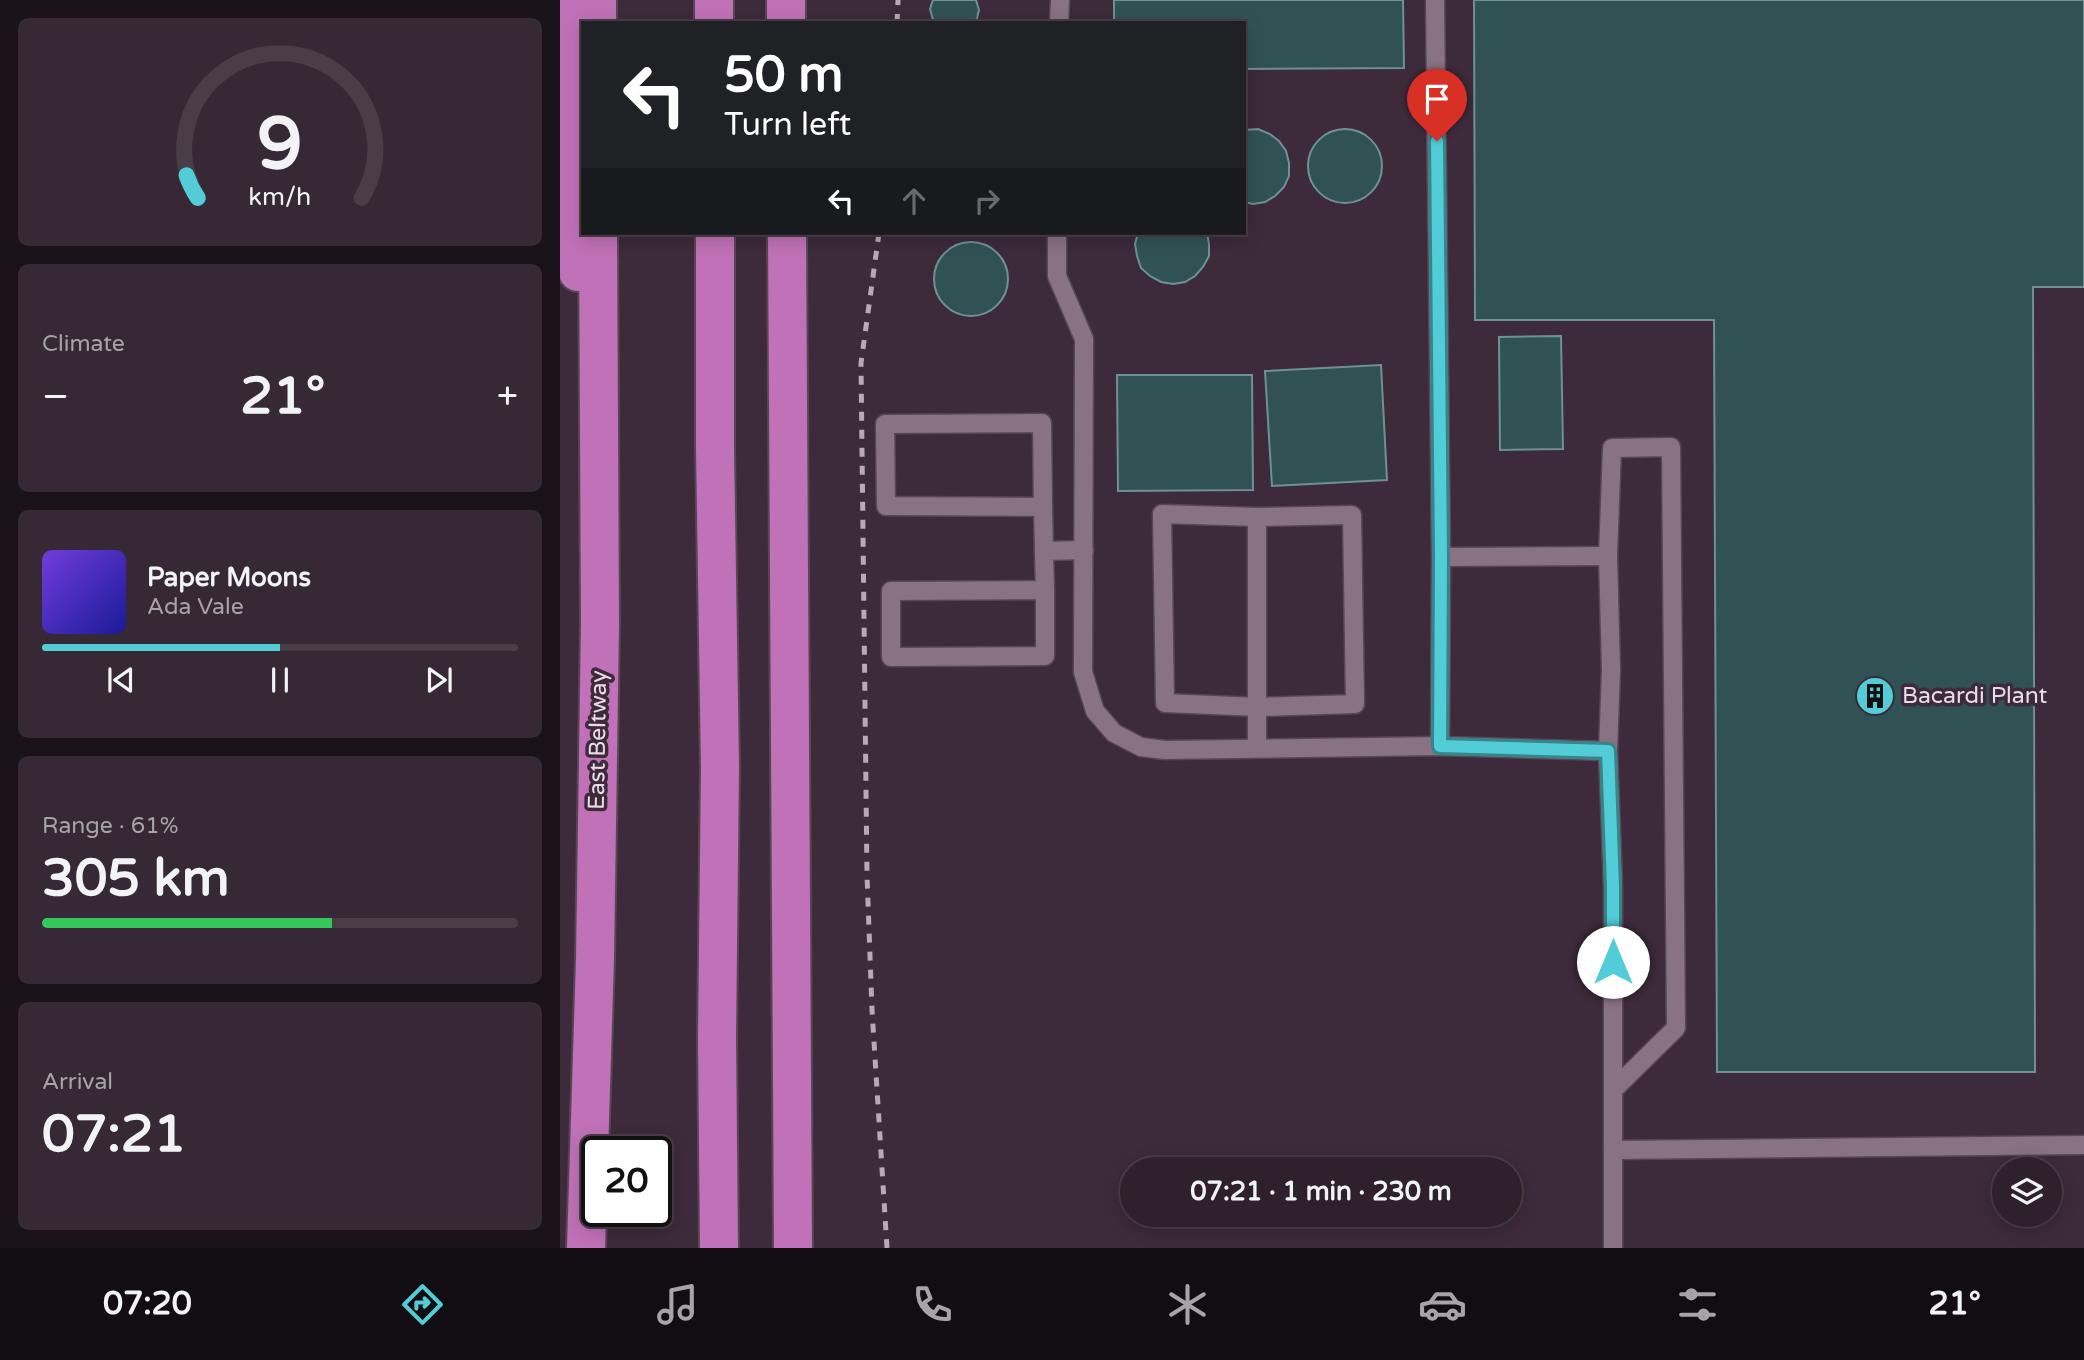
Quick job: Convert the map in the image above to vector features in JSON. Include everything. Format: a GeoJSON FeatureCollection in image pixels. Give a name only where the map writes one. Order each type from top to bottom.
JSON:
{"type":"FeatureCollection","features":[{"type":"Feature","properties":{"kind":"highway"},"geometry":{"type":"LineString","coordinates":[[563,0],[591,517],[600,624]]}},
{"type":"Feature","properties":{"kind":"highway"},"geometry":{"type":"LineString","coordinates":[[597,0],[597,21]]}},
{"type":"Feature","properties":{"kind":"highway"},"geometry":{"type":"LineString","coordinates":[[715,0],[715,21]]}},
{"type":"Feature","properties":{"kind":"highway"},"geometry":{"type":"LineString","coordinates":[[786,0],[786,21]]}},
{"type":"Feature","properties":{"kind":"highway","name":"East Beltway"},"geometry":{"type":"LineString","coordinates":[[586,1248],[595,959],[600,624],[598,235]]}},
{"type":"Feature","properties":{"kind":"highway"},"geometry":{"type":"LineString","coordinates":[[715,235],[720,767],[716,1038],[719,1248]]}},
{"type":"Feature","properties":{"kind":"highway"},"geometry":{"type":"LineString","coordinates":[[787,235],[793,1248]]}},
{"type":"Feature","properties":{"kind":"lane"},"geometry":{"type":"LineString","coordinates":[[1059,21],[1060,0]]}},
{"type":"Feature","properties":{"kind":"lane"},"geometry":{"type":"LineString","coordinates":[[1436,0],[1440,746]]}},
{"type":"Feature","properties":{"kind":"lane"},"geometry":{"type":"LineString","coordinates":[[1057,235],[1058,276],[1084,339],[1083,672],[1095,711],[1114,733],[1141,747],[1165,750],[1440,746],[1608,751]]}},
{"type":"Feature","properties":{"kind":"lane"},"geometry":{"type":"LineString","coordinates":[[1043,507],[886,506],[885,424],[1042,423],[1045,590],[1045,656],[891,657],[891,591],[1045,590]]}},
{"type":"Feature","properties":{"kind":"lane"},"geometry":{"type":"LineString","coordinates":[[1613,1090],[1676,1028],[1671,447],[1612,448],[1608,556],[1611,670],[1608,751],[1613,886],[1613,1090],[1613,1248]]}},
{"type":"Feature","properties":{"kind":"lane"},"geometry":{"type":"LineString","coordinates":[[1162,514],[1257,517],[1352,515],[1355,704],[1258,707],[1165,703],[1162,514]]}},
{"type":"Feature","properties":{"kind":"lane"},"geometry":{"type":"LineString","coordinates":[[1257,517],[1257,748]]}},
{"type":"Feature","properties":{"kind":"lane"},"geometry":{"type":"LineString","coordinates":[[1044,551],[1084,550]]}},
{"type":"Feature","properties":{"kind":"lane"},"geometry":{"type":"LineString","coordinates":[[1441,557],[1608,556]]}},
{"type":"Feature","properties":{"kind":"lane"},"geometry":{"type":"LineString","coordinates":[[1613,1150],[2084,1145]]}},
{"type":"Feature","properties":{"kind":"building"},"geometry":{"type":"Polygon","coordinates":[[[933,0],[976,0],[979,10],[976,21],[933,21],[930,9],[933,0]]]}},
{"type":"Feature","properties":{"kind":"building"},"geometry":{"type":"Polygon","coordinates":[[[1114,0],[1403,0],[1404,68],[1246,69],[1246,21],[1114,21],[1114,0]]]}},
{"type":"Feature","properties":{"kind":"building","name":"Bacardi Plant"},"geometry":{"type":"Polygon","coordinates":[[[1474,0],[2084,0],[2084,287],[2033,287],[2035,1072],[1717,1072],[1714,320],[1475,320],[1474,0]]]}},
{"type":"Feature","properties":{"kind":"building"},"geometry":{"type":"Polygon","coordinates":[[[1258,129],[1270,134],[1286,151],[1289,176],[1284,187],[1265,202],[1246,202],[1246,130],[1258,129]]]}},
{"type":"Feature","properties":{"kind":"building"},"geometry":{"type":"Polygon","coordinates":[[[1345,129],[1366,135],[1376,145],[1382,166],[1376,187],[1366,197],[1345,203],[1324,197],[1314,187],[1308,166],[1314,145],[1324,135],[1345,129]]]}},
{"type":"Feature","properties":{"kind":"building"},"geometry":{"type":"Polygon","coordinates":[[[1137,235],[1207,235],[1209,256],[1195,276],[1185,282],[1173,284],[1161,282],[1141,268],[1135,244],[1137,235]]]}},
{"type":"Feature","properties":{"kind":"building"},"geometry":{"type":"Polygon","coordinates":[[[971,242],[992,248],[1002,258],[1008,279],[1002,300],[992,310],[971,316],[950,310],[940,300],[934,279],[940,258],[950,248],[971,242]]]}},
{"type":"Feature","properties":{"kind":"building"},"geometry":{"type":"Polygon","coordinates":[[[1561,336],[1563,449],[1500,450],[1499,337],[1561,336]]]}},
{"type":"Feature","properties":{"kind":"building"},"geometry":{"type":"Polygon","coordinates":[[[1381,365],[1387,480],[1272,486],[1265,371],[1381,365]]]}},
{"type":"Feature","properties":{"kind":"building"},"geometry":{"type":"Polygon","coordinates":[[[1117,375],[1252,375],[1253,490],[1118,491],[1117,375]]]}},
{"type":"Feature","properties":{"kind":"railway"},"geometry":{"type":"LineString","coordinates":[[897,21],[898,0]]}},
{"type":"Feature","properties":{"kind":"railway"},"geometry":{"type":"LineString","coordinates":[[879,235],[861,363],[867,875],[872,1010],[887,1248]]}},
{"type":"Feature","properties":{"kind":"place","name":"Bacardi Plant"},"geometry":{"type":"Point","coordinates":[1875,696]}},
{"type":"Feature","properties":{"kind":"route"},"geometry":{"type":"LineString","coordinates":[[1437,141],[1440,746],[1608,751],[1613,962]]}}]}
